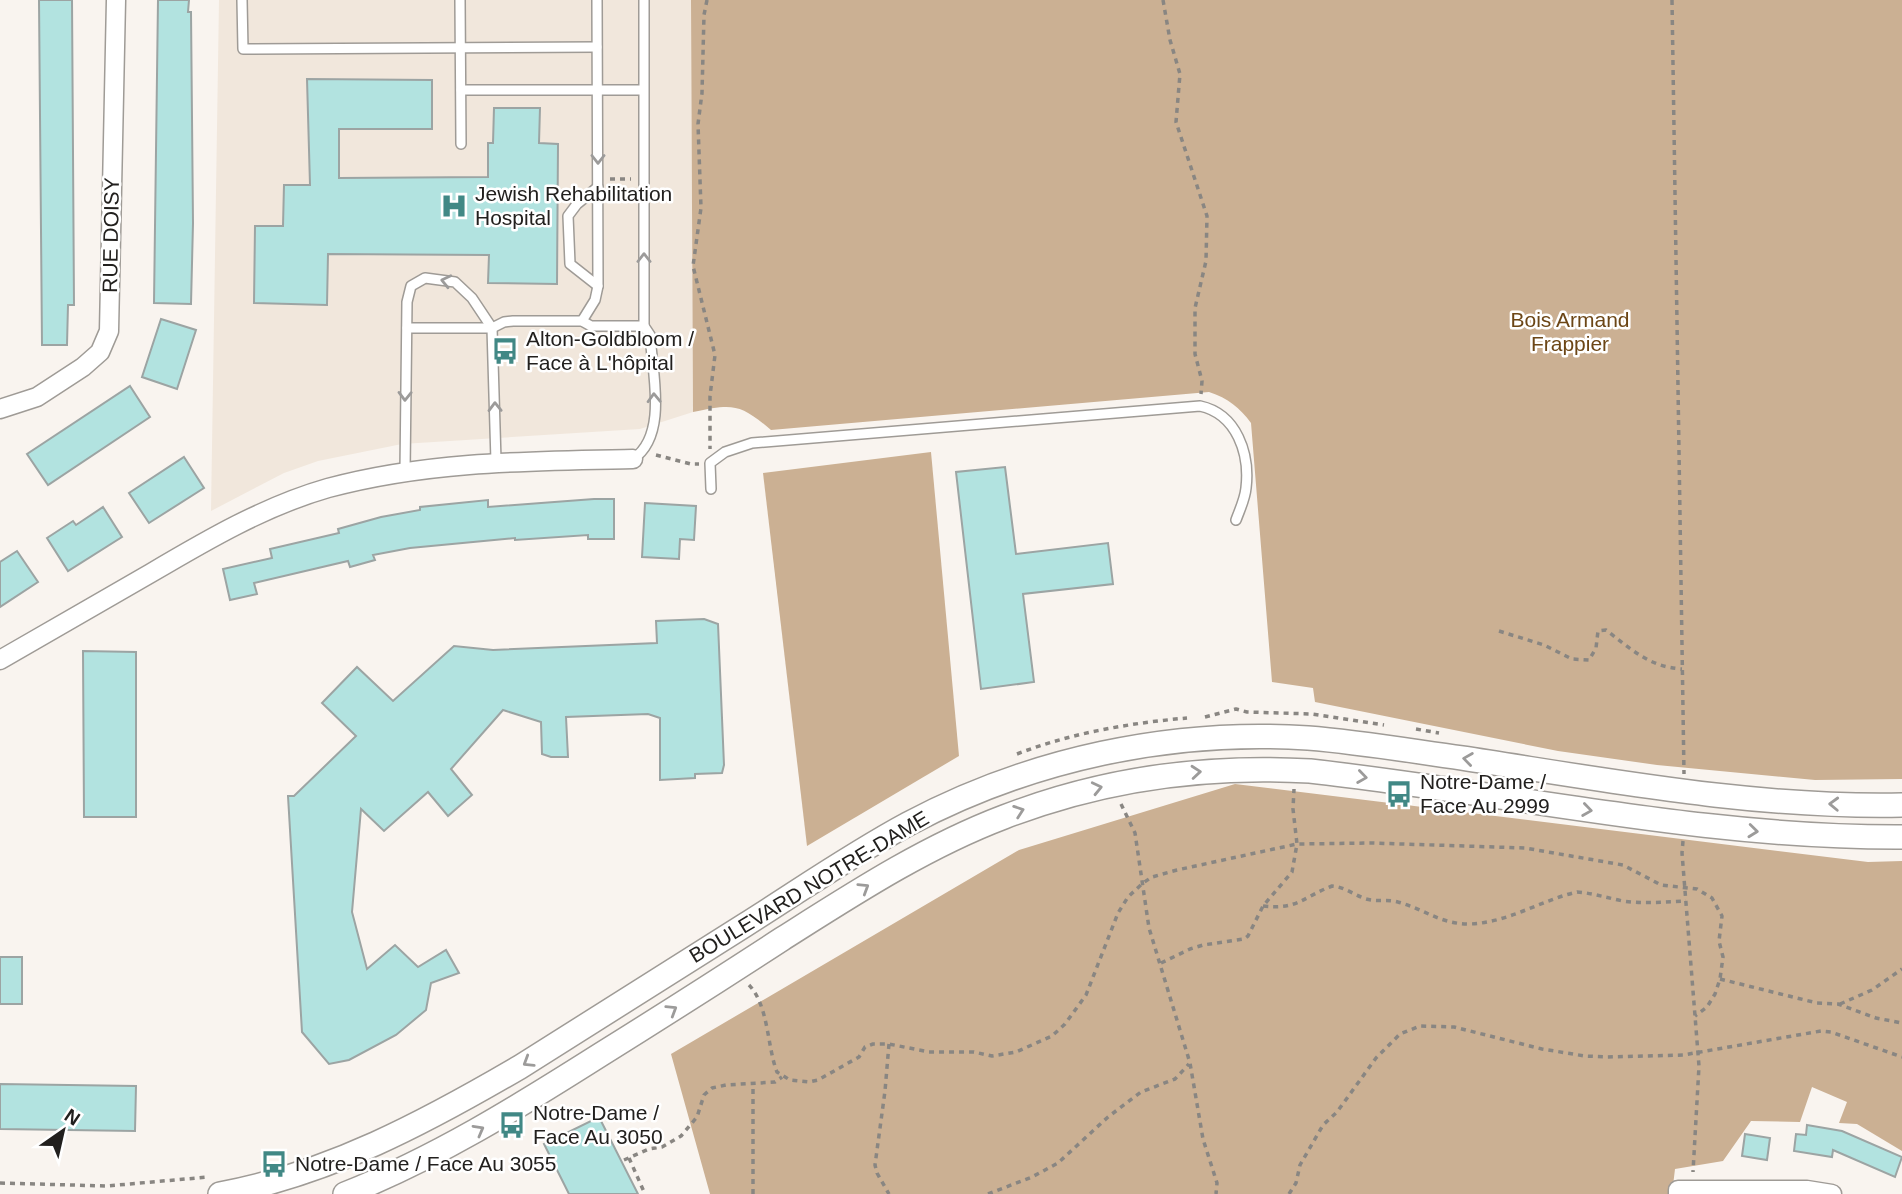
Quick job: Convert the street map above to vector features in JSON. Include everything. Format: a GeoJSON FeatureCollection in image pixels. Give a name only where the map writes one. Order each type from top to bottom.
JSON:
{"type":"FeatureCollection","features":[{"type":"Feature","properties":{"kind":"street","name":"RUE DOISY"},"geometry":{"type":"LineString","coordinates":[[0,409],[37,397],[83,367],[100,352],[109,331],[116,0]]}},
{"type":"Feature","properties":{"kind":"street"},"geometry":{"type":"LineString","coordinates":[[0,660],[228,530],[317,492],[405,471],[496,461],[638,455]]}},
{"type":"Feature","properties":{"kind":"street","name":"BOULEVARD NOTRE-DAME"},"geometry":{"type":"LineString","coordinates":[[220,1194],[267,1183],[330,1163],[414,1126],[473,1096],[827,872],[908,824],[990,787],[1037,770],[1099,753],[1161,743],[1229,737],[1311,738],[1719,796],[1818,804],[1902,805]]}},
{"type":"Feature","properties":{"kind":"street","name":"BOULEVARD NOTRE-DAME"},"geometry":{"type":"LineString","coordinates":[[345,1194],[391,1175],[495,1120],[845,900],[933,849],[1025,809],[1119,783],[1200,772],[1250,769],[1311,771],[1685,824],[1813,836],[1902,837]]}},
{"type":"Feature","properties":{"kind":"street"},"geometry":{"type":"LineString","coordinates":[[1678,1192],[1807,1190],[1832,1194]]}},
{"type":"Feature","properties":{"kind":"lane"},"geometry":{"type":"LineString","coordinates":[[242,0],[243,49],[597,47]]}},
{"type":"Feature","properties":{"kind":"lane"},"geometry":{"type":"LineString","coordinates":[[460,0],[461,144]]}},
{"type":"Feature","properties":{"kind":"lane"},"geometry":{"type":"LineString","coordinates":[[582,321],[595,300],[598,286],[597,0]]}},
{"type":"Feature","properties":{"kind":"lane"},"geometry":{"type":"LineString","coordinates":[[638,455],[652,431],[655,411],[652,346],[650,335],[644,326],[644,0]]}},
{"type":"Feature","properties":{"kind":"lane"},"geometry":{"type":"LineString","coordinates":[[461,90],[643,90]]}},
{"type":"Feature","properties":{"kind":"lane"},"geometry":{"type":"LineString","coordinates":[[598,183],[570,211],[567,222],[568,260],[598,286]]}},
{"type":"Feature","properties":{"kind":"lane"},"geometry":{"type":"LineString","coordinates":[[405,471],[409,290],[415,282],[425,278],[449,280],[460,285],[492,328],[496,461]]}},
{"type":"Feature","properties":{"kind":"lane"},"geometry":{"type":"LineString","coordinates":[[407,328],[492,328],[505,322],[582,321],[592,326],[644,326]]}},
{"type":"Feature","properties":{"kind":"lane"},"geometry":{"type":"LineString","coordinates":[[711,489],[710,463],[725,452],[752,443],[1200,406],[1221,414],[1235,429],[1241,442],[1246,486],[1236,520]]}},
{"type":"Feature","properties":{"kind":"path"},"geometry":{"type":"LineString","coordinates":[[638,455],[691,464],[710,463],[710,396],[715,355],[693,266],[701,208],[698,124],[707,0]]}},
{"type":"Feature","properties":{"kind":"path"},"geometry":{"type":"LineString","coordinates":[[1163,0],[1170,40],[1180,74],[1176,122],[1207,216],[1206,261],[1195,308],[1195,354],[1202,381],[1200,406]]}},
{"type":"Feature","properties":{"kind":"path"},"geometry":{"type":"LineString","coordinates":[[1672,0],[1684,776]]}},
{"type":"Feature","properties":{"kind":"path"},"geometry":{"type":"LineString","coordinates":[[598,183],[643,179]]}},
{"type":"Feature","properties":{"kind":"path"},"geometry":{"type":"LineString","coordinates":[[1499,631],[1544,645],[1572,659],[1589,660],[1596,648],[1598,631],[1606,629],[1641,656],[1664,668],[1682,669]]}},
{"type":"Feature","properties":{"kind":"path"},"geometry":{"type":"LineString","coordinates":[[1202,717],[1236,709],[1247,712],[1312,714]]}},
{"type":"Feature","properties":{"kind":"path"},"geometry":{"type":"LineString","coordinates":[[1129,725],[1190,718]]}},
{"type":"Feature","properties":{"kind":"path"},"geometry":{"type":"LineString","coordinates":[[1161,963],[1203,944],[1244,939],[1252,930],[1263,906],[1293,872],[1297,845],[1293,809],[1294,782]]}},
{"type":"Feature","properties":{"kind":"path"},"geometry":{"type":"LineString","coordinates":[[1120,801],[1135,833],[1149,928],[1190,1063],[1203,1139],[1217,1183],[1216,1194]]}},
{"type":"Feature","properties":{"kind":"path"},"geometry":{"type":"LineString","coordinates":[[1684,837],[1682,853],[1699,1086],[1693,1176]]}},
{"type":"Feature","properties":{"kind":"path"},"geometry":{"type":"LineString","coordinates":[[744,980],[755,993],[770,1038],[775,1066],[782,1077],[801,1082],[818,1080],[859,1057],[865,1047],[889,1044],[929,1052],[974,1052],[992,1056],[1016,1052],[1052,1036],[1066,1024],[1094,979],[1118,912],[1128,897],[1152,877],[1297,845],[1372,843],[1525,848],[1623,865],[1661,885],[1697,889],[1712,898],[1721,916],[1719,941],[1723,957],[1720,979],[1710,1002],[1695,1016]]}},
{"type":"Feature","properties":{"kind":"path"},"geometry":{"type":"LineString","coordinates":[[1263,906],[1279,908],[1299,904],[1332,886],[1345,888],[1374,901],[1394,900],[1440,920],[1473,924],[1504,917],[1577,892],[1623,901],[1686,901]]}},
{"type":"Feature","properties":{"kind":"path"},"geometry":{"type":"LineString","coordinates":[[1838,1004],[1872,990],[1902,969]]}},
{"type":"Feature","properties":{"kind":"path"},"geometry":{"type":"LineString","coordinates":[[1720,979],[1817,1003],[1838,1004],[1876,1018],[1902,1023]]}},
{"type":"Feature","properties":{"kind":"path"},"geometry":{"type":"LineString","coordinates":[[1289,1194],[1296,1183],[1300,1165],[1323,1125],[1349,1097],[1376,1058],[1400,1034],[1430,1025],[1454,1027],[1585,1056],[1683,1055],[1821,1031],[1831,1032],[1902,1057]]}},
{"type":"Feature","properties":{"kind":"path"},"geometry":{"type":"LineString","coordinates":[[889,1044],[875,1165],[889,1194]]}},
{"type":"Feature","properties":{"kind":"path"},"geometry":{"type":"LineString","coordinates":[[988,1194],[1032,1177],[1058,1163],[1108,1117],[1141,1092],[1175,1079],[1190,1063]]}},
{"type":"Feature","properties":{"kind":"path"},"geometry":{"type":"LineString","coordinates":[[645,1194],[627,1159],[649,1149],[662,1147],[681,1136],[697,1116],[700,1103],[707,1092],[726,1085],[775,1082],[782,1077]]}},
{"type":"Feature","properties":{"kind":"path"},"geometry":{"type":"LineString","coordinates":[[753,1084],[753,1194]]}},
{"type":"Feature","properties":{"kind":"path"},"geometry":{"type":"LineString","coordinates":[[0,1183],[107,1186],[195,1179]]}},
{"type":"Feature","properties":{"kind":"shaded area","name":"Jewish Rehabilitation Hospital"},"geometry":{"type":"Polygon","coordinates":[[[219,0],[691,0],[693,412],[640,429],[402,444],[318,461],[284,473],[211,511],[219,0]]]}},
{"type":"Feature","properties":{"kind":"green space","name":"Bois Armand Frappier"},"geometry":{"type":"Polygon","coordinates":[[[691,0],[1902,0],[1902,779],[1815,780],[1657,765],[1558,751],[1315,702],[1313,688],[1272,682],[1251,423],[1233,404],[1209,392],[771,430],[743,410],[735,408],[693,412],[691,0]]]}},
{"type":"Feature","properties":{"kind":"green space"},"geometry":{"type":"Polygon","coordinates":[[[931,452],[959,756],[807,846],[763,473],[931,452]]]}},
{"type":"Feature","properties":{"kind":"green space"},"geometry":{"type":"Polygon","coordinates":[[[1235,784],[1868,862],[1902,861],[1902,1151],[1857,1124],[1839,1123],[1847,1102],[1812,1087],[1800,1122],[1751,1121],[1723,1161],[1675,1169],[1672,1194],[710,1194],[671,1054],[1019,850],[1235,784]]]}},
{"type":"Feature","properties":{"kind":"building"},"geometry":{"type":"Polygon","coordinates":[[[39,0],[72,0],[74,305],[68,305],[67,345],[42,345],[39,0]]]}},
{"type":"Feature","properties":{"kind":"building"},"geometry":{"type":"Polygon","coordinates":[[[158,0],[189,0],[188,12],[191,12],[191,304],[154,303],[158,0]]]}},
{"type":"Feature","properties":{"kind":"building"},"geometry":{"type":"Polygon","coordinates":[[[307,79],[432,80],[432,129],[339,129],[339,178],[488,177],[488,143],[493,143],[494,108],[540,108],[539,143],[558,144],[557,284],[488,283],[489,255],[328,254],[327,305],[254,303],[255,226],[283,226],[284,185],[310,185],[307,79]]]}},
{"type":"Feature","properties":{"kind":"building"},"geometry":{"type":"Polygon","coordinates":[[[161,319],[196,330],[177,389],[142,377],[161,319]]]}},
{"type":"Feature","properties":{"kind":"building"},"geometry":{"type":"Polygon","coordinates":[[[130,386],[150,417],[48,485],[27,454],[130,386]]]}},
{"type":"Feature","properties":{"kind":"building"},"geometry":{"type":"Polygon","coordinates":[[[184,457],[204,488],[149,523],[129,493],[184,457]]]}},
{"type":"Feature","properties":{"kind":"building"},"geometry":{"type":"Polygon","coordinates":[[[1005,467],[1016,554],[1108,543],[1113,584],[1023,594],[1034,682],[981,689],[956,472],[1005,467]]]}},
{"type":"Feature","properties":{"kind":"building"},"geometry":{"type":"Polygon","coordinates":[[[614,499],[614,539],[588,539],[588,535],[515,538],[410,548],[373,555],[375,560],[350,567],[348,561],[254,583],[257,594],[230,600],[223,569],[272,558],[270,549],[339,533],[338,529],[381,517],[420,510],[420,507],[488,500],[488,507],[614,499]]]}},
{"type":"Feature","properties":{"kind":"building"},"geometry":{"type":"Polygon","coordinates":[[[645,503],[696,506],[694,540],[680,539],[679,559],[642,557],[645,503]]]}},
{"type":"Feature","properties":{"kind":"building"},"geometry":{"type":"Polygon","coordinates":[[[103,507],[122,537],[68,571],[47,538],[73,521],[76,525],[103,507]]]}},
{"type":"Feature","properties":{"kind":"building"},"geometry":{"type":"Polygon","coordinates":[[[17,551],[38,582],[0,607],[0,562],[17,551]]]}},
{"type":"Feature","properties":{"kind":"building"},"geometry":{"type":"Polygon","coordinates":[[[704,619],[718,624],[724,765],[722,773],[660,780],[660,718],[648,714],[566,717],[568,757],[551,757],[542,754],[541,722],[503,710],[451,769],[472,795],[448,816],[428,792],[384,831],[361,809],[352,912],[367,969],[395,945],[418,967],[446,950],[459,973],[431,983],[426,1010],[396,1035],[349,1060],[329,1064],[302,1032],[288,796],[294,796],[356,736],[322,703],[357,667],[393,701],[454,646],[493,650],[657,643],[656,621],[704,619]]]}},
{"type":"Feature","properties":{"kind":"building"},"geometry":{"type":"Polygon","coordinates":[[[83,651],[136,652],[136,817],[84,817],[83,651]]]}},
{"type":"Feature","properties":{"kind":"building"},"geometry":{"type":"Polygon","coordinates":[[[0,957],[22,957],[22,1004],[0,1004],[0,957]]]}},
{"type":"Feature","properties":{"kind":"building"},"geometry":{"type":"Polygon","coordinates":[[[0,1084],[136,1086],[135,1131],[0,1129],[0,1084]]]}},
{"type":"Feature","properties":{"kind":"building"},"geometry":{"type":"Polygon","coordinates":[[[599,1117],[638,1194],[569,1194],[544,1144],[599,1117]]]}},
{"type":"Feature","properties":{"kind":"building"},"geometry":{"type":"Polygon","coordinates":[[[1807,1125],[1842,1131],[1902,1157],[1895,1177],[1833,1150],[1832,1157],[1794,1151],[1796,1134],[1806,1135],[1807,1125]]]}},
{"type":"Feature","properties":{"kind":"building"},"geometry":{"type":"Polygon","coordinates":[[[1745,1134],[1770,1138],[1767,1160],[1742,1156],[1745,1134]]]}},
{"type":"Feature","properties":{"kind":"place","name":"Jewish Rehabilitation Hospital"},"geometry":{"type":"Point","coordinates":[454,206]}},
{"type":"Feature","properties":{"kind":"place","name":"Alton-Goldbloom / Face à L'hôpital"},"geometry":{"type":"Point","coordinates":[505,351]}},
{"type":"Feature","properties":{"kind":"place","name":"Notre-Dame / Face Au 2999"},"geometry":{"type":"Point","coordinates":[1399,794]}},
{"type":"Feature","properties":{"kind":"place","name":"Notre-Dame / Face Au 3050"},"geometry":{"type":"Point","coordinates":[512,1125]}},
{"type":"Feature","properties":{"kind":"place","name":"Notre-Dame / Face Au 3055"},"geometry":{"type":"Point","coordinates":[274,1164]}}]}
